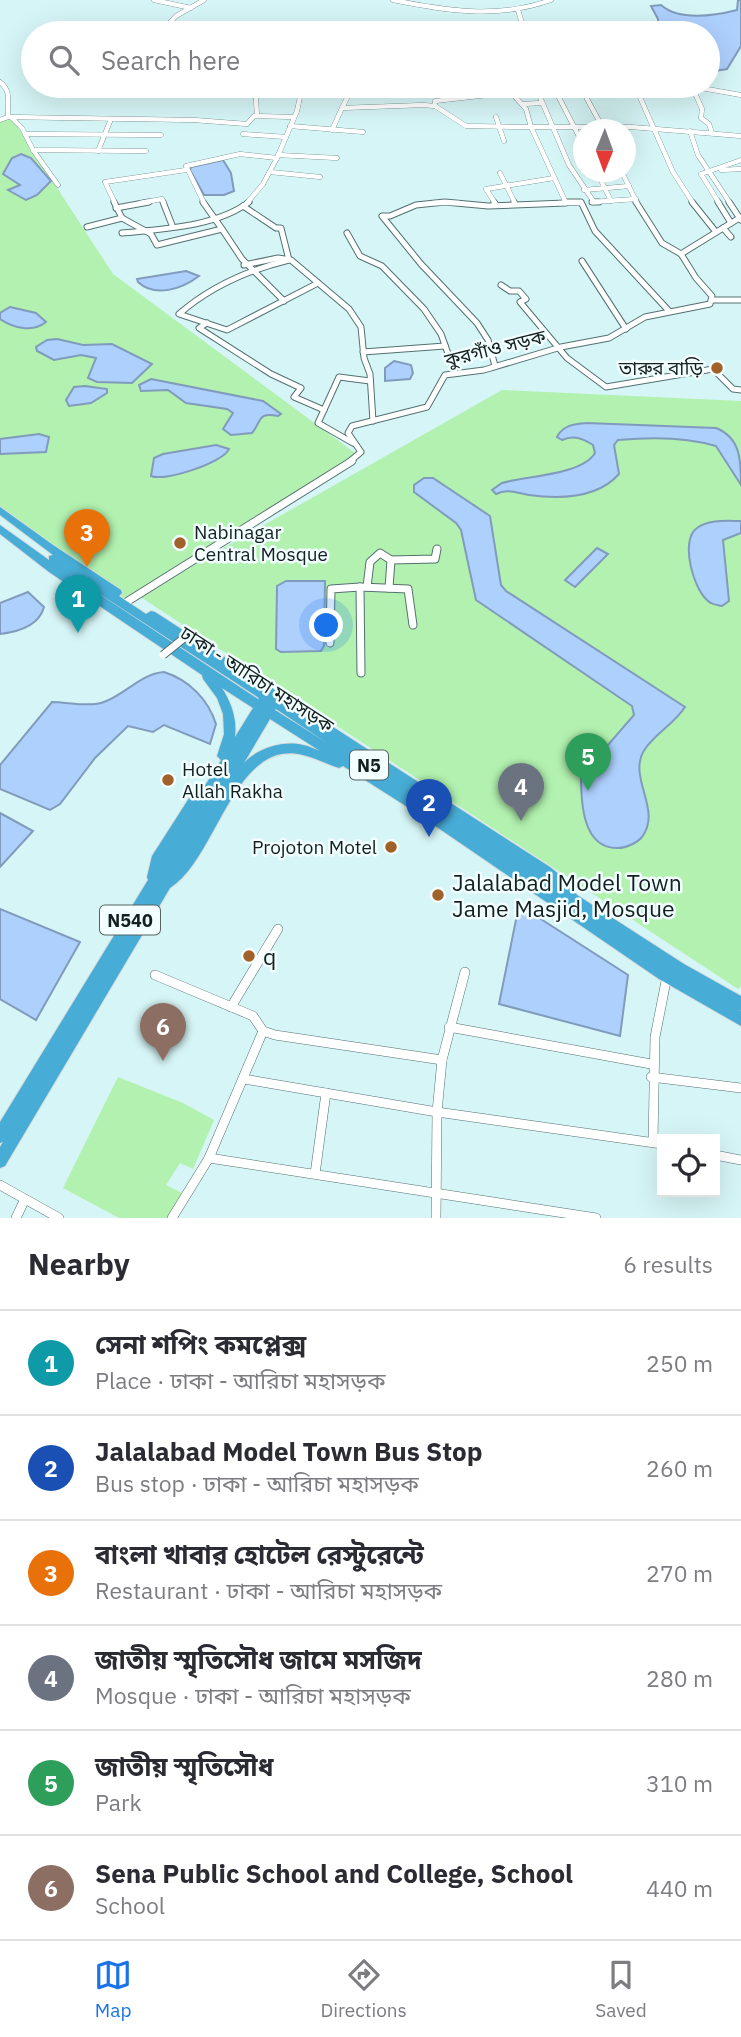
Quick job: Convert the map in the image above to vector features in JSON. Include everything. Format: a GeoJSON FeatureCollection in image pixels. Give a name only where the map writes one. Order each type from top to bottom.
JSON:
{"type":"FeatureCollection","features":[{"type":"Feature","properties":{"kind":"highway"},"geometry":{"type":"LineString","coordinates":[[0,510],[49,548],[128,601],[248,676],[545,872],[562,884],[574,901]]}},
{"type":"Feature","properties":{"kind":"highway","name":"N5"},"geometry":{"type":"LineString","coordinates":[[0,520],[265,708],[679,969],[741,1004]]}},
{"type":"Feature","properties":{"kind":"highway","name":"ঢাকা - আরিচা মহাসড়ক"},"geometry":{"type":"LineString","coordinates":[[0,532],[165,650],[265,708],[667,976],[741,1019]]}},
{"type":"Feature","properties":{"kind":"highway"},"geometry":{"type":"LineString","coordinates":[[200,668],[228,706],[232,722],[223,755],[156,860],[157,885],[183,872],[236,781],[247,765],[258,756],[275,751],[311,750],[365,779],[385,786]]}},
{"type":"Feature","properties":{"kind":"highway","name":"N540"},"geometry":{"type":"LineString","coordinates":[[0,1136],[265,708]]}},
{"type":"Feature","properties":{"kind":"highway","name":"N540"},"geometry":{"type":"LineString","coordinates":[[0,1161],[157,885]]}},
{"type":"Feature","properties":{"kind":"street"},"geometry":{"type":"LineString","coordinates":[[154,0],[191,8]]}},
{"type":"Feature","properties":{"kind":"street"},"geometry":{"type":"LineString","coordinates":[[171,21],[204,0]]}},
{"type":"Feature","properties":{"kind":"street"},"geometry":{"type":"LineString","coordinates":[[393,0],[432,8],[518,10],[551,0]]}},
{"type":"Feature","properties":{"kind":"street"},"geometry":{"type":"LineString","coordinates":[[518,10],[521,21]]}},
{"type":"Feature","properties":{"kind":"street"},"geometry":{"type":"LineString","coordinates":[[0,82],[8,87],[10,94],[6,105],[10,117],[25,134],[58,185]]}},
{"type":"Feature","properties":{"kind":"street"},"geometry":{"type":"LineString","coordinates":[[720,91],[741,95]]}},
{"type":"Feature","properties":{"kind":"street"},"geometry":{"type":"LineString","coordinates":[[256,98],[257,116]]}},
{"type":"Feature","properties":{"kind":"street"},"geometry":{"type":"LineString","coordinates":[[122,233],[214,216],[243,206],[264,185],[301,98]]}},
{"type":"Feature","properties":{"kind":"street"},"geometry":{"type":"LineString","coordinates":[[460,98],[435,101],[435,106],[442,115],[462,121],[466,126],[573,128]]}},
{"type":"Feature","properties":{"kind":"street"},"geometry":{"type":"LineString","coordinates":[[516,98],[522,104],[566,203]]}},
{"type":"Feature","properties":{"kind":"street"},"geometry":{"type":"LineString","coordinates":[[540,98],[584,190],[594,202]]}},
{"type":"Feature","properties":{"kind":"street"},"geometry":{"type":"LineString","coordinates":[[559,98],[573,126]]}},
{"type":"Feature","properties":{"kind":"street"},"geometry":{"type":"LineString","coordinates":[[587,98],[598,119]]}},
{"type":"Feature","properties":{"kind":"street"},"geometry":{"type":"LineString","coordinates":[[641,98],[685,193],[716,232]]}},
{"type":"Feature","properties":{"kind":"street"},"geometry":{"type":"LineString","coordinates":[[696,98],[702,109],[701,118],[709,124],[712,133]]}},
{"type":"Feature","properties":{"kind":"street"},"geometry":{"type":"LineString","coordinates":[[332,130],[347,99]]}},
{"type":"Feature","properties":{"kind":"street"},"geometry":{"type":"LineString","coordinates":[[522,104],[542,103]]}},
{"type":"Feature","properties":{"kind":"street"},"geometry":{"type":"LineString","coordinates":[[342,108],[435,106]]}},
{"type":"Feature","properties":{"kind":"street"},"geometry":{"type":"LineString","coordinates":[[0,120],[10,117],[194,120],[247,124],[254,116],[294,117]]}},
{"type":"Feature","properties":{"kind":"street"},"geometry":{"type":"LineString","coordinates":[[496,117],[504,141]]}},
{"type":"Feature","properties":{"kind":"street"},"geometry":{"type":"LineString","coordinates":[[98,151],[111,119]]}},
{"type":"Feature","properties":{"kind":"street"},"geometry":{"type":"LineString","coordinates":[[290,127],[363,132]]}},
{"type":"Feature","properties":{"kind":"street"},"geometry":{"type":"LineString","coordinates":[[636,128],[741,135]]}},
{"type":"Feature","properties":{"kind":"street"},"geometry":{"type":"LineString","coordinates":[[627,182],[658,242],[673,253],[681,254],[740,219],[698,155],[690,131]]}},
{"type":"Feature","properties":{"kind":"street"},"geometry":{"type":"LineString","coordinates":[[25,134],[161,135]]}},
{"type":"Feature","properties":{"kind":"street"},"geometry":{"type":"LineString","coordinates":[[243,134],[286,137]]}},
{"type":"Feature","properties":{"kind":"street"},"geometry":{"type":"LineString","coordinates":[[33,150],[146,151]]}},
{"type":"Feature","properties":{"kind":"street"},"geometry":{"type":"LineString","coordinates":[[105,182],[186,170],[190,164],[240,154],[337,159]]}},
{"type":"Feature","properties":{"kind":"street"},"geometry":{"type":"LineString","coordinates":[[717,170],[741,160]]}},
{"type":"Feature","properties":{"kind":"street"},"geometry":{"type":"LineString","coordinates":[[731,223],[701,174],[741,169]]}},
{"type":"Feature","properties":{"kind":"street"},"geometry":{"type":"LineString","coordinates":[[186,170],[199,196],[244,265],[265,280],[284,301]]}},
{"type":"Feature","properties":{"kind":"street"},"geometry":{"type":"LineString","coordinates":[[270,172],[320,177]]}},
{"type":"Feature","properties":{"kind":"street"},"geometry":{"type":"LineString","coordinates":[[499,173],[515,204]]}},
{"type":"Feature","properties":{"kind":"street"},"geometry":{"type":"LineString","coordinates":[[102,175],[122,218],[151,234],[157,245],[222,229]]}},
{"type":"Feature","properties":{"kind":"street"},"geometry":{"type":"LineString","coordinates":[[496,205],[486,189],[554,177]]}},
{"type":"Feature","properties":{"kind":"street"},"geometry":{"type":"LineString","coordinates":[[602,182],[611,201]]}},
{"type":"Feature","properties":{"kind":"street"},"geometry":{"type":"LineString","coordinates":[[584,190],[629,186]]}},
{"type":"Feature","properties":{"kind":"street"},"geometry":{"type":"LineString","coordinates":[[117,208],[162,200],[172,225]]}},
{"type":"Feature","properties":{"kind":"street"},"geometry":{"type":"LineString","coordinates":[[495,366],[488,340],[477,323],[421,264],[382,216],[390,216],[416,205],[445,202],[496,205],[636,200]]}},
{"type":"Feature","properties":{"kind":"street"},"geometry":{"type":"LineString","coordinates":[[581,202],[584,217],[605,245],[632,267],[669,311]]}},
{"type":"Feature","properties":{"kind":"street"},"geometry":{"type":"LineString","coordinates":[[243,206],[276,228],[281,228],[289,260]]}},
{"type":"Feature","properties":{"kind":"street"},"geometry":{"type":"LineString","coordinates":[[87,227],[122,218]]}},
{"type":"Feature","properties":{"kind":"street"},"geometry":{"type":"LineString","coordinates":[[723,228],[731,237]]}},
{"type":"Feature","properties":{"kind":"street"},"geometry":{"type":"LineString","coordinates":[[347,233],[360,256],[382,266],[424,309],[441,334],[455,373]]}},
{"type":"Feature","properties":{"kind":"street"},"geometry":{"type":"LineString","coordinates":[[681,254],[712,300]]}},
{"type":"Feature","properties":{"kind":"street"},"geometry":{"type":"LineString","coordinates":[[244,265],[278,258],[289,260],[349,309],[362,327],[373,421]]}},
{"type":"Feature","properties":{"kind":"street"},"geometry":{"type":"LineString","coordinates":[[289,260],[254,271],[196,298],[179,314],[227,330],[318,283]]}},
{"type":"Feature","properties":{"kind":"street"},"geometry":{"type":"LineString","coordinates":[[582,261],[626,329]]}},
{"type":"Feature","properties":{"kind":"street"},"geometry":{"type":"LineString","coordinates":[[501,285],[510,291],[519,291],[526,299],[520,302],[567,358],[606,387],[713,369],[733,389],[741,390]]}},
{"type":"Feature","properties":{"kind":"street","name":"কুরগাঁও সড়ক"},"geometry":{"type":"LineString","coordinates":[[128,601],[359,457],[361,452],[353,443],[349,429],[427,407],[442,377],[609,338],[645,317],[704,307],[712,300],[741,300]]}},
{"type":"Feature","properties":{"kind":"street"},"geometry":{"type":"LineString","coordinates":[[208,323],[199,328],[271,374],[301,388],[294,397],[324,410]]}},
{"type":"Feature","properties":{"kind":"street"},"geometry":{"type":"LineString","coordinates":[[219,340],[221,328]]}},
{"type":"Feature","properties":{"kind":"street"},"geometry":{"type":"LineString","coordinates":[[363,352],[444,346]]}},
{"type":"Feature","properties":{"kind":"street"},"geometry":{"type":"LineString","coordinates":[[353,443],[318,423],[339,377],[370,381]]}},
{"type":"Feature","properties":{"kind":"street"},"geometry":{"type":"LineString","coordinates":[[361,673],[364,587],[372,556],[380,553],[391,560],[435,559],[437,549]]}},
{"type":"Feature","properties":{"kind":"street"},"geometry":{"type":"LineString","coordinates":[[389,588],[391,560]]}},
{"type":"Feature","properties":{"kind":"street"},"geometry":{"type":"LineString","coordinates":[[330,643],[331,589],[408,589],[412,625]]}},
{"type":"Feature","properties":{"kind":"street"},"geometry":{"type":"LineString","coordinates":[[165,650],[189,634]]}},
{"type":"Feature","properties":{"kind":"street"},"geometry":{"type":"LineString","coordinates":[[231,1007],[278,929]]}},
{"type":"Feature","properties":{"kind":"street"},"geometry":{"type":"LineString","coordinates":[[436,1218],[437,1112],[442,1060],[465,972]]}},
{"type":"Feature","properties":{"kind":"street"},"geometry":{"type":"LineString","coordinates":[[155,975],[253,1016],[262,1031],[275,1035],[442,1060]]}},
{"type":"Feature","properties":{"kind":"street"},"geometry":{"type":"LineString","coordinates":[[244,1079],[437,1112],[657,1143],[651,1064],[667,976]]}},
{"type":"Feature","properties":{"kind":"street"},"geometry":{"type":"LineString","coordinates":[[449,1027],[651,1064]]}},
{"type":"Feature","properties":{"kind":"street"},"geometry":{"type":"LineString","coordinates":[[172,1218],[209,1158],[262,1031]]}},
{"type":"Feature","properties":{"kind":"street"},"geometry":{"type":"LineString","coordinates":[[651,1077],[741,1088]]}},
{"type":"Feature","properties":{"kind":"street"},"geometry":{"type":"LineString","coordinates":[[315,1174],[326,1093]]}},
{"type":"Feature","properties":{"kind":"street"},"geometry":{"type":"LineString","coordinates":[[720,1156],[741,1160]]}},
{"type":"Feature","properties":{"kind":"street"},"geometry":{"type":"LineString","coordinates":[[209,1158],[596,1218]]}},
{"type":"Feature","properties":{"kind":"street"},"geometry":{"type":"LineString","coordinates":[[0,1185],[59,1218]]}},
{"type":"Feature","properties":{"kind":"street"},"geometry":{"type":"LineString","coordinates":[[16,1218],[25,1199]]}},
{"type":"Feature","properties":{"kind":"green space"},"geometry":{"type":"Polygon","coordinates":[[[11,117],[113,274],[359,456],[128,601],[0,507],[0,119],[11,117]]]}},
{"type":"Feature","properties":{"kind":"green space"},"geometry":{"type":"Polygon","coordinates":[[[502,390],[741,401],[741,986],[738,989],[139,596],[502,390]]]}},
{"type":"Feature","properties":{"kind":"green space"},"geometry":{"type":"Polygon","coordinates":[[[118,1077],[183,1103],[214,1120],[193,1169],[180,1163],[166,1185],[186,1195],[167,1218],[119,1218],[63,1188],[118,1077]]]}},
{"type":"Feature","properties":{"kind":"water"},"geometry":{"type":"Polygon","coordinates":[[[738,0],[741,0],[741,46],[727,69],[720,70],[720,21],[658,21],[651,6],[661,5],[668,10],[687,15],[737,10],[738,0]]]}},
{"type":"Feature","properties":{"kind":"water"},"geometry":{"type":"Polygon","coordinates":[[[21,154],[31,158],[51,181],[37,195],[26,200],[8,190],[20,185],[3,174],[12,158],[21,154]]]}},
{"type":"Feature","properties":{"kind":"water"},"geometry":{"type":"Polygon","coordinates":[[[223,160],[231,173],[234,191],[224,195],[204,195],[190,170],[191,167],[223,160]]]}},
{"type":"Feature","properties":{"kind":"water"},"geometry":{"type":"Polygon","coordinates":[[[186,271],[199,276],[185,285],[168,290],[152,290],[137,279],[186,271]]]}},
{"type":"Feature","properties":{"kind":"water"},"geometry":{"type":"Polygon","coordinates":[[[10,307],[36,313],[46,322],[29,328],[11,325],[0,319],[0,313],[10,307]]]}},
{"type":"Feature","properties":{"kind":"water"},"geometry":{"type":"Polygon","coordinates":[[[57,339],[83,345],[112,344],[152,364],[132,383],[97,382],[88,378],[96,358],[81,355],[54,360],[37,351],[36,347],[47,340],[57,339]]]}},
{"type":"Feature","properties":{"kind":"water"},"geometry":{"type":"Polygon","coordinates":[[[394,361],[411,365],[413,373],[410,379],[385,381],[385,368],[394,361]]]}},
{"type":"Feature","properties":{"kind":"water"},"geometry":{"type":"Polygon","coordinates":[[[151,379],[263,401],[281,414],[263,416],[252,433],[231,435],[223,429],[233,413],[227,409],[186,403],[168,390],[141,391],[139,385],[151,379]]]}},
{"type":"Feature","properties":{"kind":"water"},"geometry":{"type":"Polygon","coordinates":[[[74,387],[107,389],[107,393],[91,403],[69,406],[66,400],[74,387]]]}},
{"type":"Feature","properties":{"kind":"water"},"geometry":{"type":"Polygon","coordinates":[[[587,423],[716,428],[735,444],[740,459],[741,485],[716,446],[680,439],[642,438],[618,440],[614,445],[619,474],[589,493],[553,497],[508,491],[496,494],[492,490],[502,483],[553,474],[588,460],[595,453],[593,445],[578,438],[562,440],[557,437],[566,428],[587,423]]]}},
{"type":"Feature","properties":{"kind":"water"},"geometry":{"type":"Polygon","coordinates":[[[39,434],[49,437],[46,452],[0,454],[0,439],[39,434]]]}},
{"type":"Feature","properties":{"kind":"water"},"geometry":{"type":"Polygon","coordinates":[[[216,445],[229,449],[217,460],[193,470],[168,476],[151,476],[154,458],[216,445]]]}},
{"type":"Feature","properties":{"kind":"water"},"geometry":{"type":"Polygon","coordinates":[[[424,478],[433,478],[490,516],[501,585],[506,591],[685,707],[649,743],[640,760],[639,771],[649,815],[642,837],[634,843],[618,848],[597,841],[586,822],[581,786],[581,776],[634,715],[632,706],[476,600],[461,530],[456,523],[414,492],[414,485],[424,478]]]}},
{"type":"Feature","properties":{"kind":"water"},"geometry":{"type":"Polygon","coordinates":[[[741,521],[741,533],[723,540],[729,601],[722,606],[713,604],[705,598],[694,578],[689,555],[692,534],[707,523],[741,521]]]}},
{"type":"Feature","properties":{"kind":"water"},"geometry":{"type":"Polygon","coordinates":[[[597,548],[608,554],[575,587],[565,580],[597,548]]]}},
{"type":"Feature","properties":{"kind":"water"},"geometry":{"type":"Polygon","coordinates":[[[286,581],[325,581],[324,646],[321,651],[281,652],[276,649],[277,586],[286,581]]]}},
{"type":"Feature","properties":{"kind":"water"},"geometry":{"type":"Polygon","coordinates":[[[28,592],[44,607],[41,614],[26,627],[0,634],[0,603],[28,592]]]}},
{"type":"Feature","properties":{"kind":"water"},"geometry":{"type":"Polygon","coordinates":[[[164,672],[189,685],[208,706],[216,724],[210,744],[164,725],[153,732],[128,726],[95,758],[60,804],[50,810],[0,789],[0,765],[52,702],[101,703],[147,677],[164,672]]]}},
{"type":"Feature","properties":{"kind":"water"},"geometry":{"type":"Polygon","coordinates":[[[0,813],[33,831],[0,867],[0,813]]]}},
{"type":"Feature","properties":{"kind":"water"},"geometry":{"type":"Polygon","coordinates":[[[519,905],[628,975],[620,1036],[499,1004],[519,905]]]}},
{"type":"Feature","properties":{"kind":"water"},"geometry":{"type":"Polygon","coordinates":[[[0,909],[80,942],[36,1020],[0,999],[0,909]]]}},
{"type":"Feature","properties":{"kind":"place","name":"তারুর বাড়ি"},"geometry":{"type":"Point","coordinates":[717,368]}},
{"type":"Feature","properties":{"kind":"place","name":"Nabinagar Central Mosque"},"geometry":{"type":"Point","coordinates":[180,543]}},
{"type":"Feature","properties":{"kind":"place","name":"বাংলা খাবার হোটেল রেস্টুরেন্টে"},"geometry":{"type":"Point","coordinates":[87,567]}},
{"type":"Feature","properties":{"kind":"place","name":"সেনা শপিং কমপ্লেক্স"},"geometry":{"type":"Point","coordinates":[78,633]}},
{"type":"Feature","properties":{"kind":"place","name":"Hotel Allah Rakha"},"geometry":{"type":"Point","coordinates":[168,780]}},
{"type":"Feature","properties":{"kind":"place","name":"জাতীয় স্মৃতিসৌধ"},"geometry":{"type":"Point","coordinates":[588,791]}},
{"type":"Feature","properties":{"kind":"place","name":"জাতীয় স্মৃতিসৌধ জামে মসজিদ"},"geometry":{"type":"Point","coordinates":[521,821]}},
{"type":"Feature","properties":{"kind":"place","name":"Jalalabad Model Town Bus Stop"},"geometry":{"type":"Point","coordinates":[429,837]}},
{"type":"Feature","properties":{"kind":"place","name":"Projoton Motel"},"geometry":{"type":"Point","coordinates":[391,847]}},
{"type":"Feature","properties":{"kind":"place","name":"Jalalabad Model Town Jame Masjid, Mosque"},"geometry":{"type":"Point","coordinates":[438,895]}},
{"type":"Feature","properties":{"kind":"place","name":"q"},"geometry":{"type":"Point","coordinates":[249,956]}},
{"type":"Feature","properties":{"kind":"place","name":"Sena Public School and College, School"},"geometry":{"type":"Point","coordinates":[163,1061]}}]}
